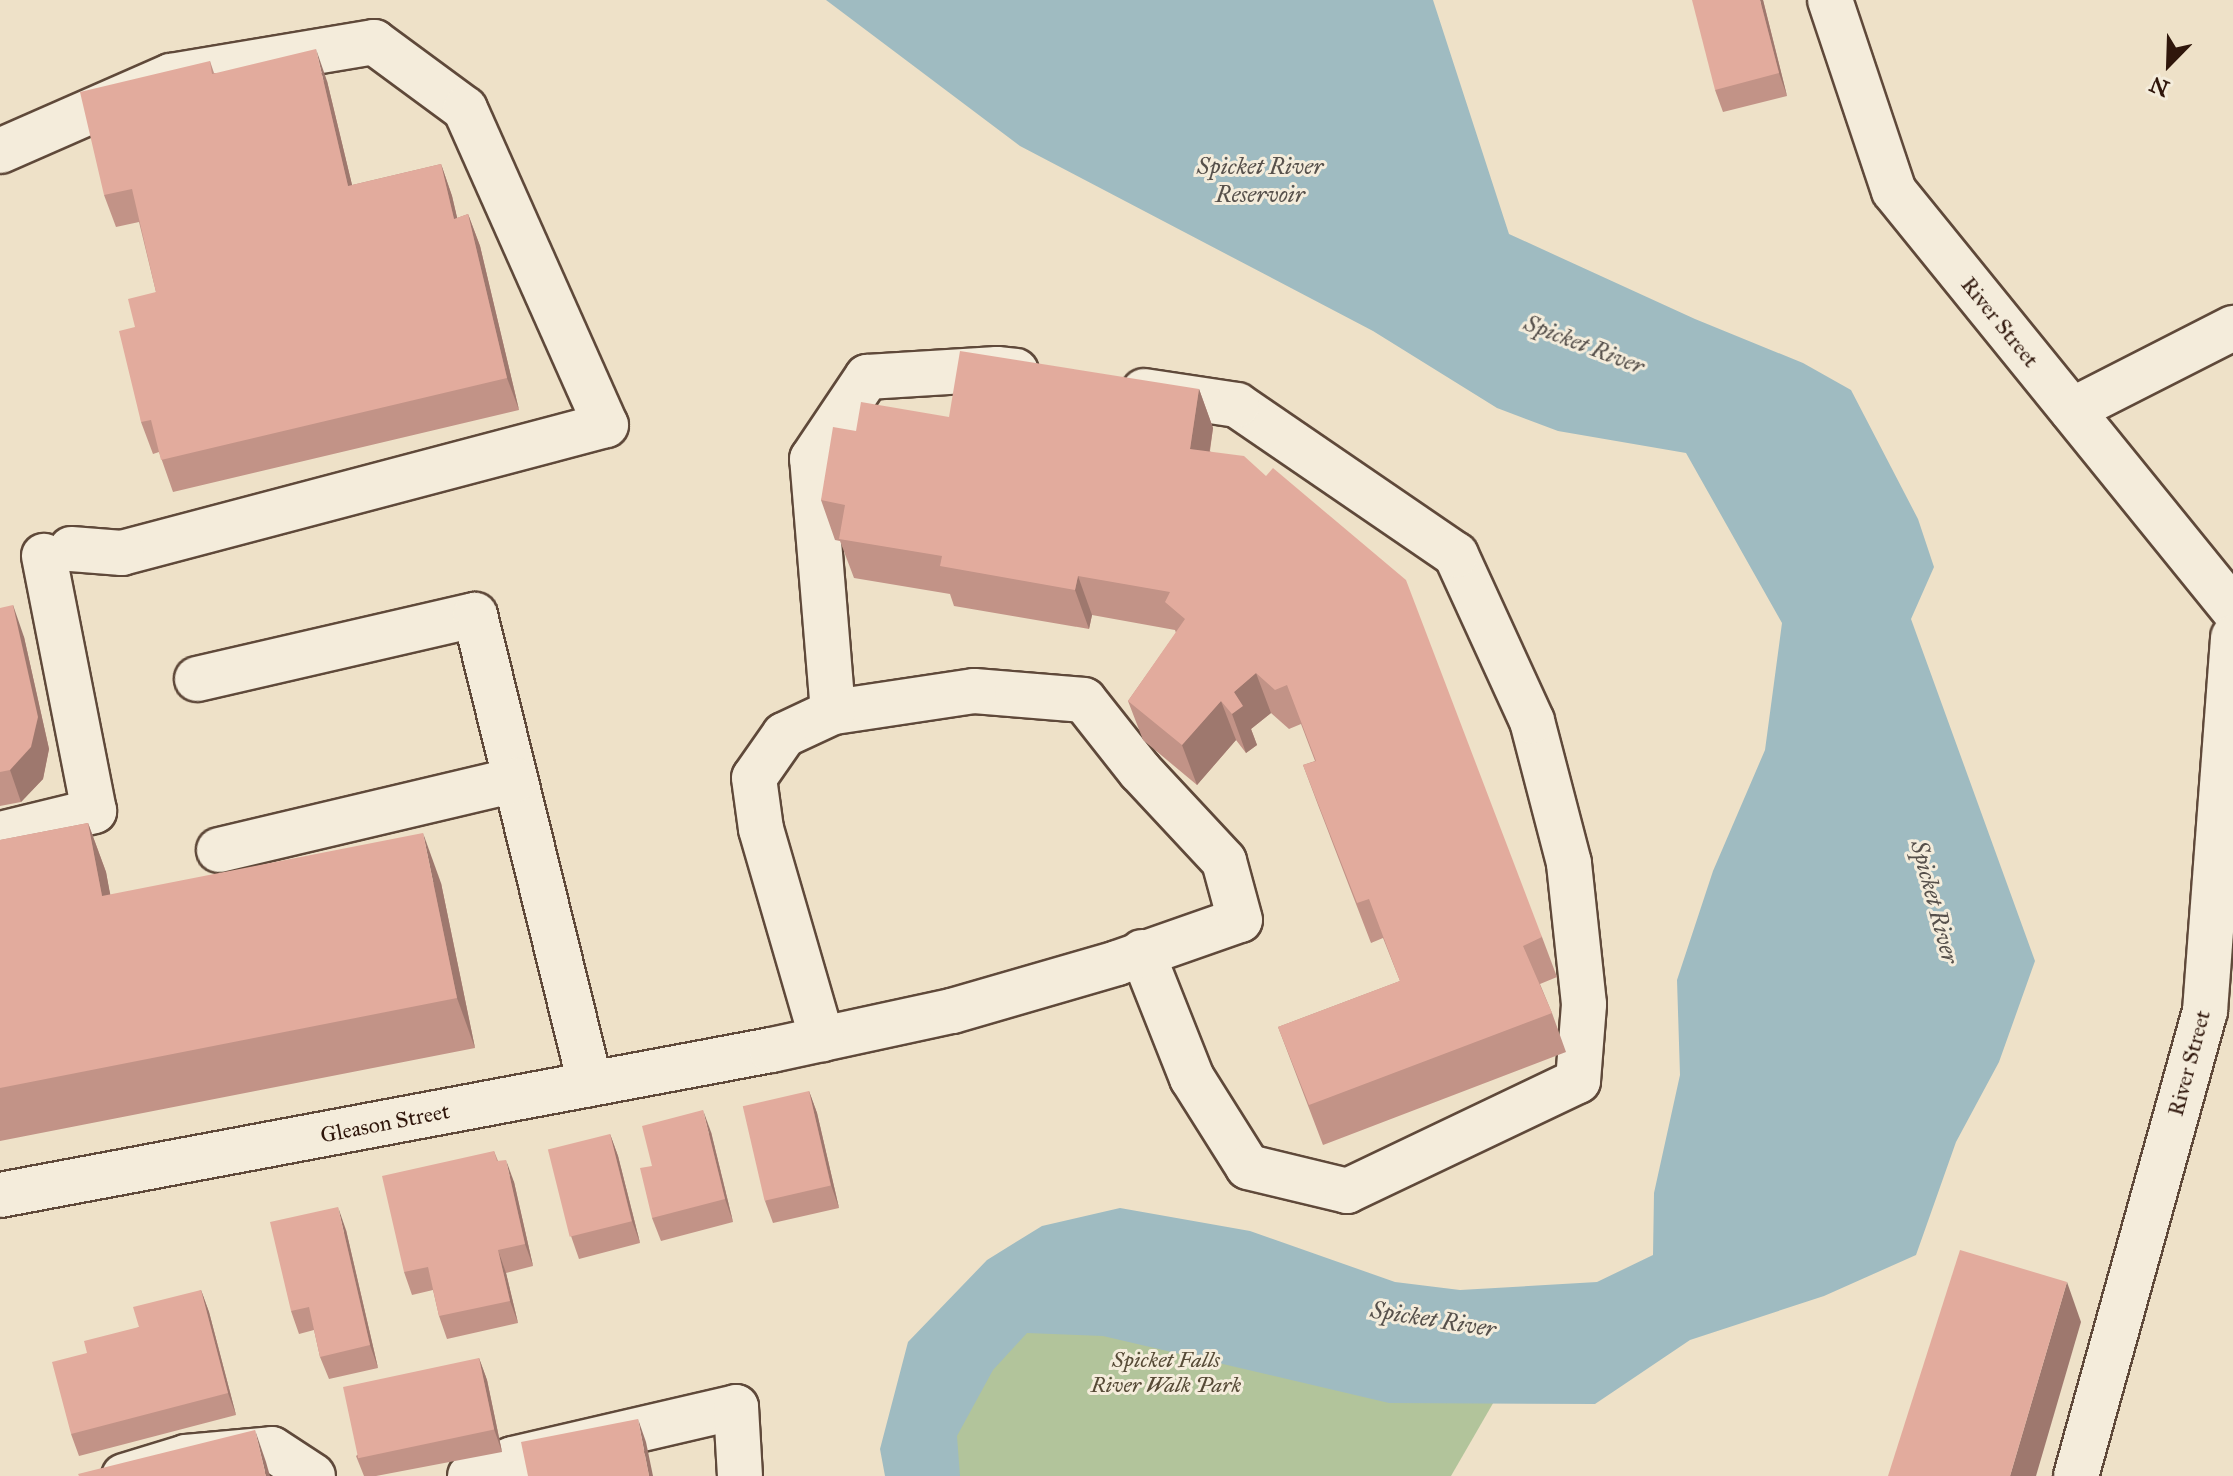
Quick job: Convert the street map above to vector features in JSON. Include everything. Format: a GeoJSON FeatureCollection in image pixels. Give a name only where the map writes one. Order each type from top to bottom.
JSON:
{"type":"FeatureCollection","features":[{"type":"Feature","properties":{"kind":"street","name":"River Street"},"geometry":{"type":"LineString","coordinates":[[1830,0],[1894,191],[2233,609]]}},
{"type":"Feature","properties":{"kind":"street"},"geometry":{"type":"LineString","coordinates":[[0,151],[171,76],[374,42],[465,109],[606,425],[122,553],[58,553],[94,811],[0,834]]}},
{"type":"Feature","properties":{"kind":"street"},"geometry":{"type":"LineString","coordinates":[[2072,410],[2233,328]]}},
{"type":"Feature","properties":{"kind":"street"},"geometry":{"type":"LineString","coordinates":[[822,1039],[761,829],[754,778],[784,735],[833,712],[812,459],[867,377],[997,369],[1057,378]]}},
{"type":"Feature","properties":{"kind":"street"},"geometry":{"type":"LineString","coordinates":[[1102,385],[1237,405],[1456,555],[1532,721],[1569,863],[1584,1004],[1578,1081],[1347,1191],[1248,1167],[1192,1078],[1142,952]]}},
{"type":"Feature","properties":{"kind":"street"},"geometry":{"type":"LineString","coordinates":[[197,679],[475,615],[590,1084]]}},
{"type":"Feature","properties":{"kind":"street","name":"River Street"},"geometry":{"type":"LineString","coordinates":[[2076,1476],[2205,1011],[2233,637]]}},
{"type":"Feature","properties":{"kind":"street","name":"Gleason Street"},"geometry":{"type":"LineString","coordinates":[[0,1195],[771,1050],[952,1011],[1240,920],[1224,861],[1140,771],[1084,700],[974,691],[833,712]]}},
{"type":"Feature","properties":{"kind":"street"},"geometry":{"type":"LineString","coordinates":[[219,850],[515,780]]}},
{"type":"Feature","properties":{"kind":"street"},"geometry":{"type":"LineString","coordinates":[[470,1476],[515,1467],[736,1407],[740,1476]]}},
{"type":"Feature","properties":{"kind":"street"},"geometry":{"type":"LineString","coordinates":[[124,1476],[186,1457],[272,1449],[313,1476]]}},
{"type":"Feature","properties":{"kind":"green space","name":"Spicket Falls River Walk Park"},"geometry":{"type":"Polygon","coordinates":[[[1025,1273],[1503,1386],[1451,1476],[916,1476],[1025,1273]]]}},
{"type":"Feature","properties":{"kind":"water"},"geometry":{"type":"Polygon","coordinates":[[[826,0],[1433,0],[1509,234],[1695,319],[1803,363],[1851,390],[1918,519],[1934,567],[1911,619],[2035,961],[1999,1062],[1956,1142],[1916,1255],[1824,1296],[1690,1340],[1595,1404],[1389,1403],[1103,1336],[1027,1333],[993,1370],[957,1436],[960,1476],[885,1476],[880,1449],[908,1342],[987,1260],[1042,1226],[1120,1208],[1250,1231],[1395,1282],[1460,1290],[1597,1282],[1653,1255],[1654,1193],[1680,1075],[1677,980],[1713,871],[1765,750],[1782,623],[1686,453],[1558,431],[1497,408],[1373,331],[1020,146],[826,0]]]}},
{"type":"Feature","properties":{"kind":"building"},"geometry":{"type":"Polygon","coordinates":[[[1692,0],[1760,0],[1779,73],[1715,90],[1692,0]]]}},
{"type":"Feature","properties":{"kind":"building"},"geometry":{"type":"Polygon","coordinates":[[[316,49],[348,186],[441,164],[454,219],[468,214],[507,378],[161,460],[151,420],[141,422],[119,331],[135,327],[128,299],[156,292],[132,189],[104,195],[80,92],[210,61],[212,74],[316,49]]]}},
{"type":"Feature","properties":{"kind":"building"},"geometry":{"type":"Polygon","coordinates":[[[960,351],[1199,389],[1190,449],[1244,456],[1266,476],[1273,468],[1406,580],[1542,937],[1523,946],[1552,1013],[1309,1105],[1278,1027],[1400,981],[1369,899],[1357,903],[1303,765],[1316,761],[1287,685],[1275,690],[1256,673],[1234,692],[1243,706],[1232,714],[1221,701],[1182,745],[1128,701],[1185,619],[1165,602],[1170,592],[1078,576],[1075,590],[940,566],[942,556],[839,539],[845,505],[821,500],[833,427],[856,431],[861,402],[949,417],[960,351]]]}},
{"type":"Feature","properties":{"kind":"building"},"geometry":{"type":"Polygon","coordinates":[[[13,605],[38,717],[31,747],[10,770],[0,772],[0,608],[13,605]]]}},
{"type":"Feature","properties":{"kind":"building"},"geometry":{"type":"Polygon","coordinates":[[[88,823],[102,896],[423,833],[457,998],[0,1088],[0,840],[88,823]]]}},
{"type":"Feature","properties":{"kind":"building"},"geometry":{"type":"Polygon","coordinates":[[[809,1091],[831,1186],[765,1201],[743,1106],[809,1091]]]}},
{"type":"Feature","properties":{"kind":"building"},"geometry":{"type":"Polygon","coordinates":[[[703,1110],[725,1199],[652,1218],[640,1168],[652,1166],[642,1126],[703,1110]]]}},
{"type":"Feature","properties":{"kind":"building"},"geometry":{"type":"Polygon","coordinates":[[[610,1134],[632,1221],[570,1237],[548,1149],[610,1134]]]}},
{"type":"Feature","properties":{"kind":"building"},"geometry":{"type":"Polygon","coordinates":[[[494,1151],[497,1161],[506,1160],[525,1244],[498,1250],[510,1301],[439,1316],[428,1267],[404,1272],[382,1176],[494,1151]]]}},
{"type":"Feature","properties":{"kind":"building"},"geometry":{"type":"Polygon","coordinates":[[[338,1207],[370,1345],[320,1357],[309,1307],[291,1311],[270,1222],[338,1207]]]}},
{"type":"Feature","properties":{"kind":"building"},"geometry":{"type":"Polygon","coordinates":[[[1960,1250],[2067,1282],[2010,1476],[1888,1476],[1960,1250]]]}},
{"type":"Feature","properties":{"kind":"building"},"geometry":{"type":"Polygon","coordinates":[[[201,1290],[228,1393],[71,1434],[52,1362],[87,1353],[84,1341],[139,1327],[133,1307],[201,1290]]]}},
{"type":"Feature","properties":{"kind":"building"},"geometry":{"type":"Polygon","coordinates":[[[479,1358],[494,1429],[358,1458],[343,1387],[479,1358]]]}},
{"type":"Feature","properties":{"kind":"building"},"geometry":{"type":"Polygon","coordinates":[[[638,1419],[649,1476],[528,1476],[521,1442],[638,1419]]]}},
{"type":"Feature","properties":{"kind":"building"},"geometry":{"type":"Polygon","coordinates":[[[255,1430],[266,1476],[78,1474],[255,1430]]]}},
{"type":"Feature","properties":{"kind":"water label","name":"Spicket River Reservoir"},"geometry":{"type":"Point","coordinates":[1260,181]}},
{"type":"Feature","properties":{"kind":"water label","name":"Spicket River"},"geometry":{"type":"Point","coordinates":[1584,345]}},
{"type":"Feature","properties":{"kind":"water label","name":"Spicket River"},"geometry":{"type":"Point","coordinates":[1934,902]}},
{"type":"Feature","properties":{"kind":"water label","name":"Spicket River"},"geometry":{"type":"Point","coordinates":[1433,1320]}}]}
